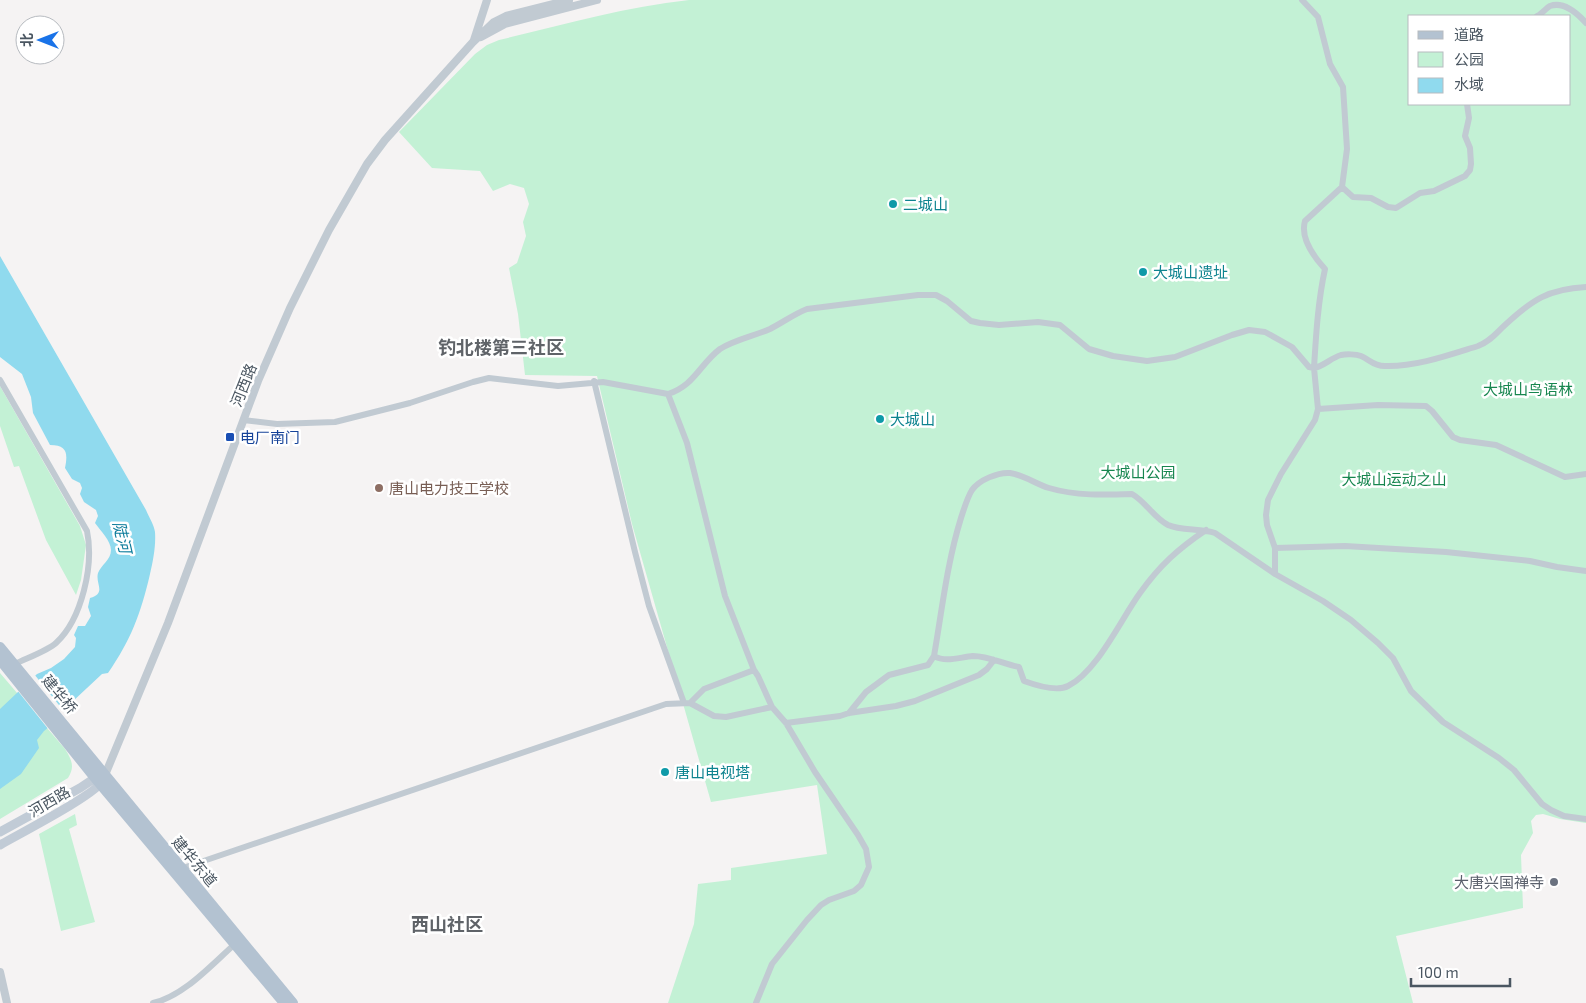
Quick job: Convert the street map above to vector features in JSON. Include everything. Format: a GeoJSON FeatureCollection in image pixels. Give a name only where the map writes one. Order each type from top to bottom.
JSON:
{"type":"FeatureCollection","features":[{"type":"Feature","properties":{"kind":"main road"},"geometry":{"type":"LineString","coordinates":[[0,647],[17,671]]}},
{"type":"Feature","properties":{"kind":"main road"},"geometry":{"type":"LineString","coordinates":[[0,660],[17,671]]}},
{"type":"Feature","properties":{"kind":"main road","name":"建华桥"},"geometry":{"type":"LineString","coordinates":[[17,671],[72,740]]}},
{"type":"Feature","properties":{"kind":"main road","name":"建华东道"},"geometry":{"type":"LineString","coordinates":[[72,740],[101,779],[176,869],[293,1003]]}},
{"type":"Feature","properties":{"kind":"main road","name":"河西路"},"geometry":{"type":"LineString","coordinates":[[0,832],[80,788],[101,779]]}},
{"type":"Feature","properties":{"kind":"main road","name":"河西路"},"geometry":{"type":"LineString","coordinates":[[0,845],[85,797],[101,779]]}},
{"type":"Feature","properties":{"kind":"main road","name":"建华东道"},"geometry":{"type":"LineString","coordinates":[[176,869],[284,1003]]}},
{"type":"Feature","properties":{"kind":"street"},"geometry":{"type":"LineString","coordinates":[[473,42],[487,0]]}},
{"type":"Feature","properties":{"kind":"street","name":"河西路"},"geometry":{"type":"LineString","coordinates":[[101,779],[168,623],[243,420],[290,308],[329,230],[367,164],[385,140],[473,42],[494,22],[506,16],[569,0]]}},
{"type":"Feature","properties":{"kind":"street","name":"河西路"},"geometry":{"type":"LineString","coordinates":[[473,42],[505,24],[597,0]]}},
{"type":"Feature","properties":{"kind":"street"},"geometry":{"type":"LineString","coordinates":[[1275,574],[1275,548],[1267,525],[1266,515],[1268,500],[1281,474],[1315,420],[1318,408],[1314,368],[1318,317],[1326,269],[1313,256],[1303,228],[1304,221],[1342,187],[1347,149],[1344,126],[1343,87],[1330,64],[1318,17],[1302,0]]}},
{"type":"Feature","properties":{"kind":"street"},"geometry":{"type":"LineString","coordinates":[[1538,15],[1550,6],[1563,6],[1571,10],[1586,23]]}},
{"type":"Feature","properties":{"kind":"street"},"geometry":{"type":"LineString","coordinates":[[1342,187],[1353,197],[1371,198],[1388,208],[1396,208],[1420,194],[1434,191],[1465,176],[1470,170],[1471,164],[1470,148],[1466,136],[1469,118],[1468,105]]}},
{"type":"Feature","properties":{"kind":"street"},"geometry":{"type":"LineString","coordinates":[[243,420],[277,424],[335,422],[410,403],[489,378],[558,386],[594,381],[668,394],[688,384],[720,349],[772,328],[807,309],[918,294],[936,295],[947,301],[971,321],[999,325],[1038,322],[1060,325],[1089,349],[1113,356],[1147,361],[1176,357],[1249,330],[1265,332],[1292,347],[1309,367],[1314,368],[1342,355],[1360,356],[1382,366],[1403,365],[1430,360],[1481,345],[1493,338],[1511,320],[1541,297],[1558,290],[1586,286]]}},
{"type":"Feature","properties":{"kind":"street"},"geometry":{"type":"LineString","coordinates":[[0,380],[87,531],[90,544],[87,579],[77,611],[67,631],[55,644],[17,671]]}},
{"type":"Feature","properties":{"kind":"street"},"geometry":{"type":"LineString","coordinates":[[594,381],[634,552],[649,606],[687,703]]}},
{"type":"Feature","properties":{"kind":"street"},"geometry":{"type":"LineString","coordinates":[[668,394],[687,443],[725,596],[754,670],[772,708],[786,723],[815,772],[858,834],[866,849],[869,867],[862,884],[854,891],[829,900],[807,920],[772,964],[756,1003]]}},
{"type":"Feature","properties":{"kind":"street"},"geometry":{"type":"LineString","coordinates":[[1318,408],[1378,405],[1426,406],[1453,437],[1460,440],[1496,445],[1565,477],[1586,474]]}},
{"type":"Feature","properties":{"kind":"street"},"geometry":{"type":"LineString","coordinates":[[849,713],[866,692],[889,675],[928,665],[934,656],[956,534],[967,501],[972,489],[980,482],[1009,473],[1048,487],[1075,493],[1132,494],[1165,524],[1172,527],[1206,530],[1215,533],[1275,574],[1324,601],[1351,620],[1392,658],[1411,691],[1437,716],[1460,734],[1499,758],[1514,770],[1542,804],[1564,816],[1586,819]]}},
{"type":"Feature","properties":{"kind":"street"},"geometry":{"type":"LineString","coordinates":[[934,656],[940,660],[972,656],[994,660],[1018,667],[1024,681],[1039,686],[1062,688],[1068,686],[1089,671],[1140,593],[1166,561],[1180,548],[1206,530]]}},
{"type":"Feature","properties":{"kind":"street"},"geometry":{"type":"LineString","coordinates":[[1275,548],[1345,546],[1446,552],[1530,561],[1586,571]]}},
{"type":"Feature","properties":{"kind":"street"},"geometry":{"type":"LineString","coordinates":[[786,723],[840,716],[915,701],[980,675],[988,669],[994,660]]}},
{"type":"Feature","properties":{"kind":"street"},"geometry":{"type":"LineString","coordinates":[[687,703],[704,689],[754,670]]}},
{"type":"Feature","properties":{"kind":"street"},"geometry":{"type":"LineString","coordinates":[[176,869],[666,704],[687,703],[714,716],[726,717],[772,708]]}},
{"type":"Feature","properties":{"kind":"street"},"geometry":{"type":"LineString","coordinates":[[153,1003],[167,1000],[184,988],[235,944]]}},
{"type":"Feature","properties":{"kind":"street"},"geometry":{"type":"LineString","coordinates":[[0,972],[7,1003]]}},
{"type":"Feature","properties":{"kind":"green space","name":"大城山公园"},"geometry":{"type":"Polygon","coordinates":[[[689,0],[1586,0],[1586,823],[1543,814],[1536,815],[1531,821],[1533,833],[1521,855],[1523,908],[1396,936],[1413,1003],[668,1003],[694,924],[698,884],[731,880],[731,868],[827,854],[817,785],[711,802],[632,524],[597,376],[525,375],[518,314],[509,268],[517,263],[526,236],[523,222],[529,204],[524,188],[510,184],[493,191],[480,171],[432,168],[399,132],[475,54],[487,45],[499,40],[641,7],[689,0]]]}},
{"type":"Feature","properties":{"kind":"green space"},"geometry":{"type":"Polygon","coordinates":[[[0,386],[80,526],[86,545],[81,580],[76,595],[46,540],[19,466],[14,467],[0,426],[0,386]]]}},
{"type":"Feature","properties":{"kind":"green space"},"geometry":{"type":"Polygon","coordinates":[[[0,673],[65,749],[71,760],[72,767],[68,778],[0,819],[0,673]]]}},
{"type":"Feature","properties":{"kind":"green space"},"geometry":{"type":"Polygon","coordinates":[[[75,814],[77,825],[69,829],[95,922],[61,931],[39,834],[75,814]]]}},
{"type":"Feature","properties":{"kind":"water","name":"陡河"},"geometry":{"type":"Polygon","coordinates":[[[0,256],[146,510],[154,527],[155,548],[143,601],[134,626],[116,661],[108,673],[102,674],[72,702],[68,712],[44,731],[37,740],[39,748],[21,774],[0,789],[0,709],[37,674],[51,668],[64,659],[75,647],[76,638],[74,635],[78,626],[85,626],[91,616],[88,607],[90,598],[98,594],[98,573],[111,554],[111,547],[95,523],[98,516],[96,510],[84,502],[80,494],[82,488],[80,483],[72,479],[65,468],[65,451],[60,446],[50,445],[33,413],[31,397],[22,374],[0,357],[0,256]]]}},
{"type":"Feature","properties":{"kind":"pier"},"geometry":{"type":"Polygon","coordinates":[[[34,674],[67,715],[49,730],[17,690],[34,674]]]}},
{"type":"Feature","properties":{"kind":"place","name":"二城山"},"geometry":{"type":"Point","coordinates":[893,204]}},
{"type":"Feature","properties":{"kind":"place","name":"大城山遗址"},"geometry":{"type":"Point","coordinates":[1143,272]}},
{"type":"Feature","properties":{"kind":"place","name":"大城山"},"geometry":{"type":"Point","coordinates":[880,419]}},
{"type":"Feature","properties":{"kind":"place","name":"电厂南门"},"geometry":{"type":"Point","coordinates":[230,437]}},
{"type":"Feature","properties":{"kind":"place","name":"唐山电力技工学校"},"geometry":{"type":"Point","coordinates":[379,488]}},
{"type":"Feature","properties":{"kind":"place","name":"唐山电视塔"},"geometry":{"type":"Point","coordinates":[665,772]}},
{"type":"Feature","properties":{"kind":"place","name":"大唐兴国禅寺"},"geometry":{"type":"Point","coordinates":[1554,882]}},
{"type":"Feature","properties":{"kind":"district","name":"钓北楼第三社区"},"geometry":{"type":"Point","coordinates":[501,347]}},
{"type":"Feature","properties":{"kind":"district","name":"西山社区"},"geometry":{"type":"Point","coordinates":[447,924]}},
{"type":"Feature","properties":{"kind":"park label","name":"大城山鸟语林"},"geometry":{"type":"Point","coordinates":[1528,389]}},
{"type":"Feature","properties":{"kind":"park label","name":"大城山运动之山"},"geometry":{"type":"Point","coordinates":[1394,479]}}]}
